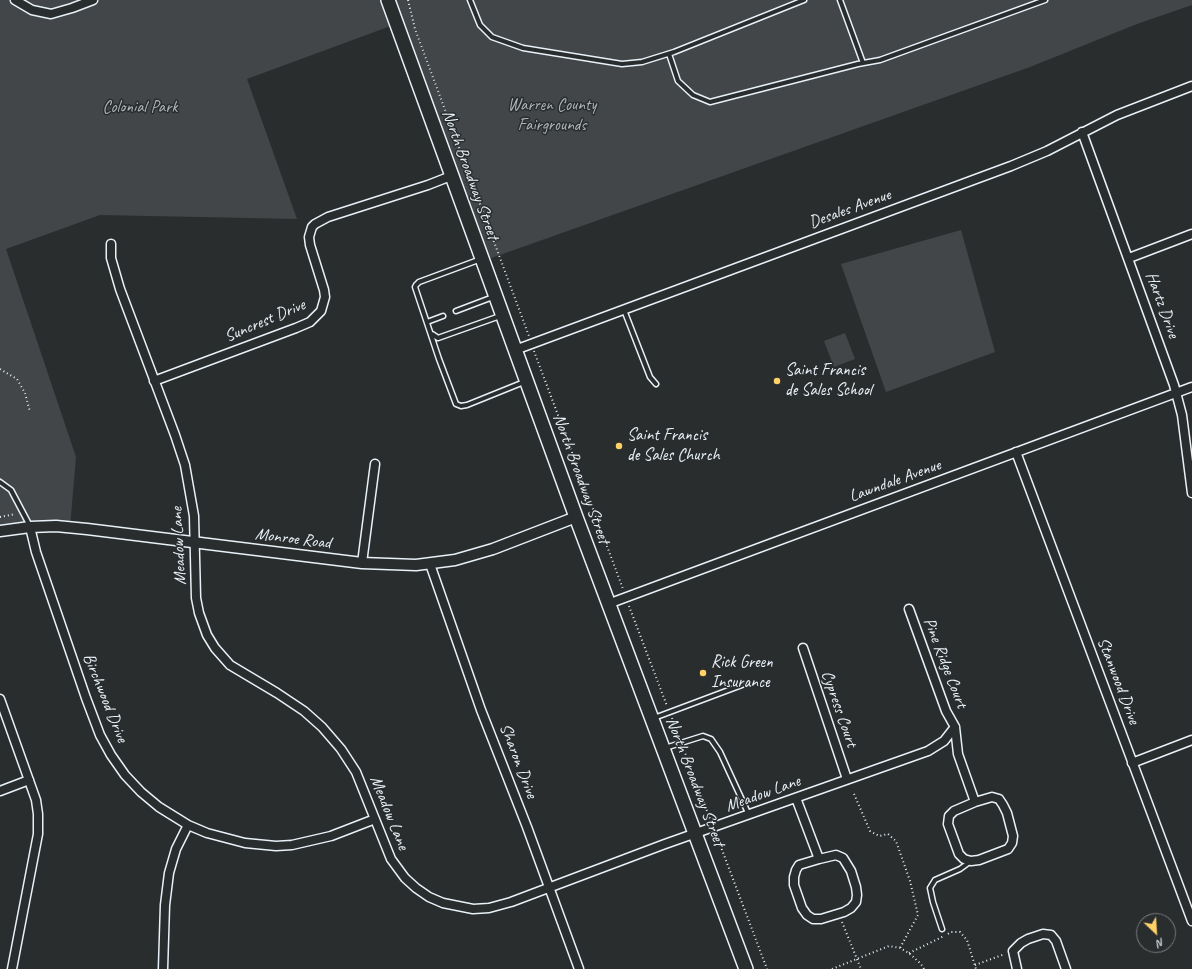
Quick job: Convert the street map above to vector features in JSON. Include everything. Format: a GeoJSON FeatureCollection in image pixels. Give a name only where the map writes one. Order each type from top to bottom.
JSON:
{"type":"FeatureCollection","features":[{"type":"Feature","properties":{"kind":"main road","name":"North Broadway Street"},"geometry":{"type":"LineString","coordinates":[[388,0],[608,604],[746,969]]}},
{"type":"Feature","properties":{"kind":"street"},"geometry":{"type":"LineString","coordinates":[[14,0],[32,10],[51,14],[92,0]]}},
{"type":"Feature","properties":{"kind":"street","name":"Desales Avenue"},"geometry":{"type":"LineString","coordinates":[[515,350],[1011,166],[1047,151],[1117,115],[1192,86]]}},
{"type":"Feature","properties":{"kind":"street","name":"Hartz Drive"},"geometry":{"type":"LineString","coordinates":[[1082,132],[1164,355],[1176,393],[1182,415],[1192,493]]}},
{"type":"Feature","properties":{"kind":"street","name":"Suncrest Drive"},"geometry":{"type":"LineString","coordinates":[[154,381],[310,322],[321,311],[325,297],[310,245],[309,237],[312,227],[328,217],[428,185],[451,176]]}},
{"type":"Feature","properties":{"kind":"street"},"geometry":{"type":"LineString","coordinates":[[1129,258],[1192,234]]}},
{"type":"Feature","properties":{"kind":"street","name":"Meadow Lane"},"geometry":{"type":"LineString","coordinates":[[111,244],[111,258],[120,289],[185,465],[194,516],[196,598],[199,613],[207,635],[215,648],[236,670],[277,693],[304,711],[322,727],[341,749],[356,772],[391,859],[400,872],[416,888],[429,897],[443,904],[474,909],[489,908],[511,902],[665,844],[714,828],[928,751],[944,741],[955,727]]}},
{"type":"Feature","properties":{"kind":"street","name":"Lawndale Avenue"},"geometry":{"type":"LineString","coordinates":[[608,604],[1192,387]]}},
{"type":"Feature","properties":{"kind":"street","name":"Stanwood Drive"},"geometry":{"type":"LineString","coordinates":[[1016,452],[1192,921]]}},
{"type":"Feature","properties":{"kind":"street"},"geometry":{"type":"LineString","coordinates":[[362,563],[375,464]]}},
{"type":"Feature","properties":{"kind":"street","name":"Monroe Road"},"geometry":{"type":"LineString","coordinates":[[0,531],[30,527],[56,526],[362,563],[384,565],[430,564],[455,560],[493,549],[576,517]]}},
{"type":"Feature","properties":{"kind":"street","name":"Birchwood Drive"},"geometry":{"type":"LineString","coordinates":[[30,527],[36,552],[100,735],[125,775],[141,792],[159,807],[188,825],[207,833],[245,844],[276,846],[292,845],[315,840],[375,819]]}},
{"type":"Feature","properties":{"kind":"street","name":"Sharon Drive"},"geometry":{"type":"LineString","coordinates":[[430,564],[482,710],[550,888],[579,969]]}},
{"type":"Feature","properties":{"kind":"street","name":"Pine Ridge Court"},"geometry":{"type":"LineString","coordinates":[[909,610],[946,711],[955,727]]}},
{"type":"Feature","properties":{"kind":"street","name":"Cypress Court"},"geometry":{"type":"LineString","coordinates":[[803,648],[847,779]]}},
{"type":"Feature","properties":{"kind":"street"},"geometry":{"type":"LineString","coordinates":[[0,699],[36,800],[38,814],[38,834],[12,969]]}},
{"type":"Feature","properties":{"kind":"street"},"geometry":{"type":"LineString","coordinates":[[955,727],[958,754],[975,802]]}},
{"type":"Feature","properties":{"kind":"street"},"geometry":{"type":"LineString","coordinates":[[1132,763],[1192,740]]}},
{"type":"Feature","properties":{"kind":"street"},"geometry":{"type":"LineString","coordinates":[[0,791],[29,780]]}},
{"type":"Feature","properties":{"kind":"street"},"geometry":{"type":"LineString","coordinates":[[992,797],[999,799],[1007,813],[1013,836],[1012,843],[1008,849],[971,862],[964,859],[959,854],[948,824],[949,816],[954,811],[975,802],[992,797]]}},
{"type":"Feature","properties":{"kind":"street"},"geometry":{"type":"LineString","coordinates":[[796,798],[819,858]]}},
{"type":"Feature","properties":{"kind":"street"},"geometry":{"type":"LineString","coordinates":[[163,969],[165,906],[169,873],[176,849],[188,825]]}},
{"type":"Feature","properties":{"kind":"street"},"geometry":{"type":"LineString","coordinates":[[836,855],[843,858],[851,872],[857,895],[856,902],[851,908],[839,914],[821,919],[813,919],[807,915],[799,901],[794,885],[794,877],[796,870],[800,865],[819,858],[836,855]]}},
{"type":"Feature","properties":{"kind":"street"},"geometry":{"type":"LineString","coordinates":[[1017,969],[1013,951],[1021,943],[1028,939],[1043,934],[1051,935],[1056,941],[1066,969]]}},
{"type":"Feature","properties":{"kind":"lane"},"geometry":{"type":"LineString","coordinates":[[470,0],[480,25],[492,37],[523,48],[622,64],[642,62],[669,54],[804,0]]}},
{"type":"Feature","properties":{"kind":"lane"},"geometry":{"type":"LineString","coordinates":[[840,0],[863,63]]}},
{"type":"Feature","properties":{"kind":"lane"},"geometry":{"type":"LineString","coordinates":[[669,54],[678,81],[693,95],[710,102],[880,60],[1045,0]]}},
{"type":"Feature","properties":{"kind":"lane"},"geometry":{"type":"LineString","coordinates":[[482,259],[419,282],[415,287],[439,359],[456,404],[460,406],[467,405],[526,381]]}},
{"type":"Feature","properties":{"kind":"lane"},"geometry":{"type":"LineString","coordinates":[[456,312],[495,297]]}},
{"type":"Feature","properties":{"kind":"lane"},"geometry":{"type":"LineString","coordinates":[[624,309],[650,377],[656,384]]}},
{"type":"Feature","properties":{"kind":"lane"},"geometry":{"type":"LineString","coordinates":[[427,322],[443,316]]}},
{"type":"Feature","properties":{"kind":"lane"},"geometry":{"type":"LineString","coordinates":[[431,332],[438,338],[502,316]]}},
{"type":"Feature","properties":{"kind":"lane"},"geometry":{"type":"LineString","coordinates":[[0,482],[11,490],[30,527]]}},
{"type":"Feature","properties":{"kind":"lane"},"geometry":{"type":"LineString","coordinates":[[652,719],[742,686]]}},
{"type":"Feature","properties":{"kind":"lane"},"geometry":{"type":"LineString","coordinates":[[663,748],[703,736],[711,739],[715,743],[749,815]]}},
{"type":"Feature","properties":{"kind":"lane"},"geometry":{"type":"LineString","coordinates":[[942,929],[930,894],[930,888],[935,880],[960,869],[971,862]]}},
{"type":"Feature","properties":{"kind":"path"},"geometry":{"type":"LineString","coordinates":[[408,0],[415,29],[626,597],[767,969]]}},
{"type":"Feature","properties":{"kind":"path"},"geometry":{"type":"LineString","coordinates":[[0,369],[17,379],[25,392],[30,412]]}},
{"type":"Feature","properties":{"kind":"path"},"geometry":{"type":"LineString","coordinates":[[0,517],[22,512]]}},
{"type":"Feature","properties":{"kind":"path"},"geometry":{"type":"LineString","coordinates":[[854,794],[870,831],[879,836],[888,834],[896,841],[910,881],[918,915],[900,948]]}},
{"type":"Feature","properties":{"kind":"path"},"geometry":{"type":"LineString","coordinates":[[839,914],[861,969]]}},
{"type":"Feature","properties":{"kind":"path"},"geometry":{"type":"LineString","coordinates":[[909,953],[951,932],[960,932],[967,940],[976,969]]}},
{"type":"Feature","properties":{"kind":"path"},"geometry":{"type":"LineString","coordinates":[[832,969],[889,946],[900,948],[909,953],[922,964],[924,969]]}},
{"type":"Feature","properties":{"kind":"path"},"geometry":{"type":"LineString","coordinates":[[974,965],[1013,951]]}},
{"type":"Feature","properties":{"kind":"green space"},"geometry":{"type":"Polygon","coordinates":[[[0,0],[1192,0],[1192,5],[1137,24],[1030,67],[483,261],[396,24],[247,79],[297,219],[100,215],[6,249],[76,457],[70,527],[0,531],[0,0]]]}},
{"type":"Feature","properties":{"kind":"green space"},"geometry":{"type":"Polygon","coordinates":[[[961,230],[995,352],[886,392],[841,264],[961,230]]]}},
{"type":"Feature","properties":{"kind":"green space"},"geometry":{"type":"Polygon","coordinates":[[[845,333],[855,359],[834,367],[824,341],[845,333]]]}},
{"type":"Feature","properties":{"kind":"place","name":"Saint Francis de Sales School"},"geometry":{"type":"Point","coordinates":[777,381]}},
{"type":"Feature","properties":{"kind":"place","name":"Saint Francis de Sales Church"},"geometry":{"type":"Point","coordinates":[619,446]}},
{"type":"Feature","properties":{"kind":"place","name":"Rick Green Insurance"},"geometry":{"type":"Point","coordinates":[703,673]}},
{"type":"Feature","properties":{"kind":"park label","name":"Colonial Park"},"geometry":{"type":"Point","coordinates":[140,108]}},
{"type":"Feature","properties":{"kind":"park label","name":"Warren County Fairgrounds"},"geometry":{"type":"Point","coordinates":[552,116]}}]}
